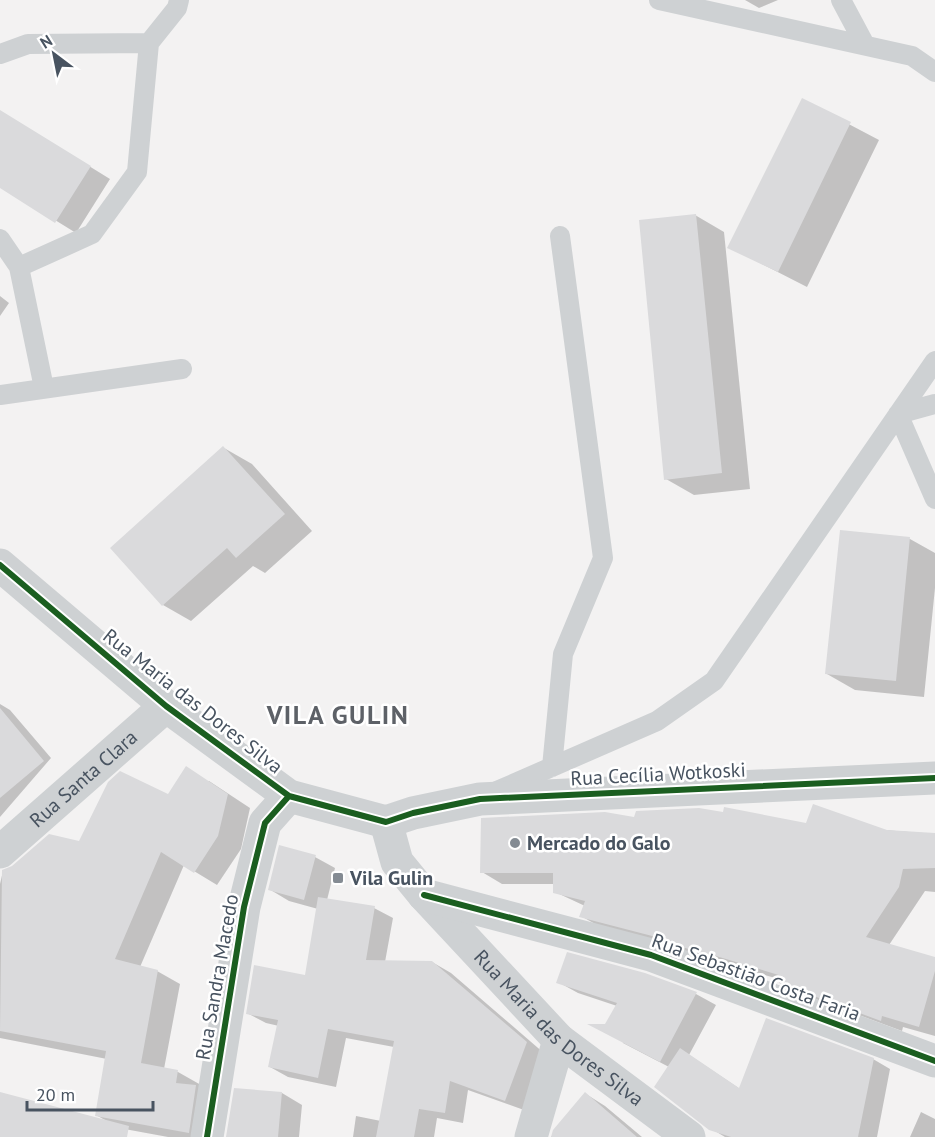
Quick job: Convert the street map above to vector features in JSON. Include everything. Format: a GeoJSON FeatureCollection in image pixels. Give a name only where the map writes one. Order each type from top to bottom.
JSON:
{"type":"FeatureCollection","features":[{"type":"Feature","properties":{"kind":"street","name":"Rua Maria das Dores Silva"},"geometry":{"type":"LineString","coordinates":[[0,565],[166,706],[289,796],[386,822],[397,862],[424,895],[559,1040],[689,1137]]}},
{"type":"Feature","properties":{"kind":"street","name":"Rua Santa Clara"},"geometry":{"type":"LineString","coordinates":[[0,852],[166,706]]}},
{"type":"Feature","properties":{"kind":"street","name":"Rua Cecília Wotkoski"},"geometry":{"type":"LineString","coordinates":[[386,822],[413,813],[480,799],[935,778]]}},
{"type":"Feature","properties":{"kind":"street","name":"Rua Sandra Macedo"},"geometry":{"type":"LineString","coordinates":[[207,1137],[244,908],[265,823],[289,796]]}},
{"type":"Feature","properties":{"kind":"street","name":"Rua Sebastião Costa Faria"},"geometry":{"type":"LineString","coordinates":[[424,895],[651,955],[935,1061]]}},
{"type":"Feature","properties":{"kind":"street"},"geometry":{"type":"LineString","coordinates":[[531,1137],[559,1040]]}},
{"type":"Feature","properties":{"kind":"lane"},"geometry":{"type":"LineString","coordinates":[[19,267],[92,234],[137,172],[149,43],[177,8],[179,0]]}},
{"type":"Feature","properties":{"kind":"lane"},"geometry":{"type":"LineString","coordinates":[[659,0],[912,56],[935,72]]}},
{"type":"Feature","properties":{"kind":"lane"},"geometry":{"type":"LineString","coordinates":[[841,0],[865,45]]}},
{"type":"Feature","properties":{"kind":"lane"},"geometry":{"type":"LineString","coordinates":[[0,54],[28,44],[149,43]]}},
{"type":"Feature","properties":{"kind":"lane"},"geometry":{"type":"LineString","coordinates":[[552,767],[563,654],[603,558],[560,236]]}},
{"type":"Feature","properties":{"kind":"lane"},"geometry":{"type":"LineString","coordinates":[[0,239],[19,267],[44,388]]}},
{"type":"Feature","properties":{"kind":"lane"},"geometry":{"type":"LineString","coordinates":[[480,799],[657,721],[714,681],[935,361]]}},
{"type":"Feature","properties":{"kind":"lane"},"geometry":{"type":"LineString","coordinates":[[0,395],[182,369]]}},
{"type":"Feature","properties":{"kind":"lane"},"geometry":{"type":"LineString","coordinates":[[898,414],[935,404]]}},
{"type":"Feature","properties":{"kind":"lane"},"geometry":{"type":"LineString","coordinates":[[898,414],[935,499]]}},
{"type":"Feature","properties":{"kind":"building"},"geometry":{"type":"Polygon","coordinates":[[[802,98],[851,122],[778,272],[727,248],[802,98]]]}},
{"type":"Feature","properties":{"kind":"building"},"geometry":{"type":"Polygon","coordinates":[[[0,110],[91,166],[55,223],[0,188],[0,110]]]}},
{"type":"Feature","properties":{"kind":"building"},"geometry":{"type":"Polygon","coordinates":[[[696,214],[722,473],[664,480],[639,220],[696,214]]]}},
{"type":"Feature","properties":{"kind":"building"},"geometry":{"type":"Polygon","coordinates":[[[223,446],[285,514],[236,558],[227,548],[162,606],[110,548],[223,446]]]}},
{"type":"Feature","properties":{"kind":"building"},"geometry":{"type":"Polygon","coordinates":[[[840,530],[910,537],[896,681],[825,674],[840,530]]]}},
{"type":"Feature","properties":{"kind":"building"},"geometry":{"type":"Polygon","coordinates":[[[0,708],[44,761],[0,798],[0,708]]]}},
{"type":"Feature","properties":{"kind":"building"},"geometry":{"type":"Polygon","coordinates":[[[186,766],[228,794],[218,836],[194,873],[161,852],[115,959],[158,970],[141,1063],[178,1070],[176,1083],[196,1085],[189,1133],[95,1116],[106,1051],[0,1031],[2,870],[12,866],[49,834],[79,841],[108,782],[120,771],[168,794],[186,766]]]}},
{"type":"Feature","properties":{"kind":"building"},"geometry":{"type":"Polygon","coordinates":[[[813,804],[887,830],[935,833],[935,868],[903,869],[899,887],[866,937],[935,957],[935,971],[919,1027],[882,1016],[881,1021],[779,983],[782,976],[716,956],[715,959],[656,937],[579,917],[585,901],[553,893],[553,873],[480,873],[481,818],[605,812],[634,817],[636,811],[699,808],[723,812],[724,807],[806,823],[813,804]]]}},
{"type":"Feature","properties":{"kind":"building"},"geometry":{"type":"Polygon","coordinates":[[[279,845],[316,855],[304,900],[268,890],[279,845]]]}},
{"type":"Feature","properties":{"kind":"building"},"geometry":{"type":"Polygon","coordinates":[[[318,897],[375,906],[366,960],[432,961],[527,1042],[505,1101],[450,1081],[445,1113],[419,1109],[414,1137],[376,1137],[394,1041],[328,1029],[318,1078],[268,1067],[278,1020],[246,1014],[254,965],[305,975],[318,897]]]}},
{"type":"Feature","properties":{"kind":"building"},"geometry":{"type":"Polygon","coordinates":[[[567,952],[645,973],[697,992],[660,1062],[587,1024],[605,1024],[617,1003],[556,983],[567,952]]]}},
{"type":"Feature","properties":{"kind":"building"},"geometry":{"type":"Polygon","coordinates":[[[766,1018],[874,1058],[858,1137],[731,1137],[709,1130],[654,1087],[680,1048],[739,1088],[766,1018]]]}},
{"type":"Feature","properties":{"kind":"building"},"geometry":{"type":"Polygon","coordinates":[[[234,1088],[282,1092],[278,1137],[226,1137],[234,1088]]]}},
{"type":"Feature","properties":{"kind":"building"},"geometry":{"type":"Polygon","coordinates":[[[0,1092],[129,1126],[127,1137],[0,1137],[0,1092]]]}},
{"type":"Feature","properties":{"kind":"building"},"geometry":{"type":"Polygon","coordinates":[[[585,1092],[637,1137],[551,1137],[553,1130],[585,1092]]]}},
{"type":"Feature","properties":{"kind":"cycle path"},"geometry":{"type":"LineString","coordinates":[[0,565],[166,706],[289,796],[386,822],[413,813],[480,799],[935,778]]}},
{"type":"Feature","properties":{"kind":"cycle path"},"geometry":{"type":"LineString","coordinates":[[207,1137],[244,907],[265,823],[289,796]]}},
{"type":"Feature","properties":{"kind":"cycle path"},"geometry":{"type":"LineString","coordinates":[[424,895],[651,955],[935,1061]]}},
{"type":"Feature","properties":{"kind":"place","name":"Mercado do Galo"},"geometry":{"type":"Point","coordinates":[515,843]}},
{"type":"Feature","properties":{"kind":"place","name":"Vila Gulin"},"geometry":{"type":"Point","coordinates":[338,878]}},
{"type":"Feature","properties":{"kind":"district","name":"VILA GULIN"},"geometry":{"type":"Point","coordinates":[338,714]}}]}
